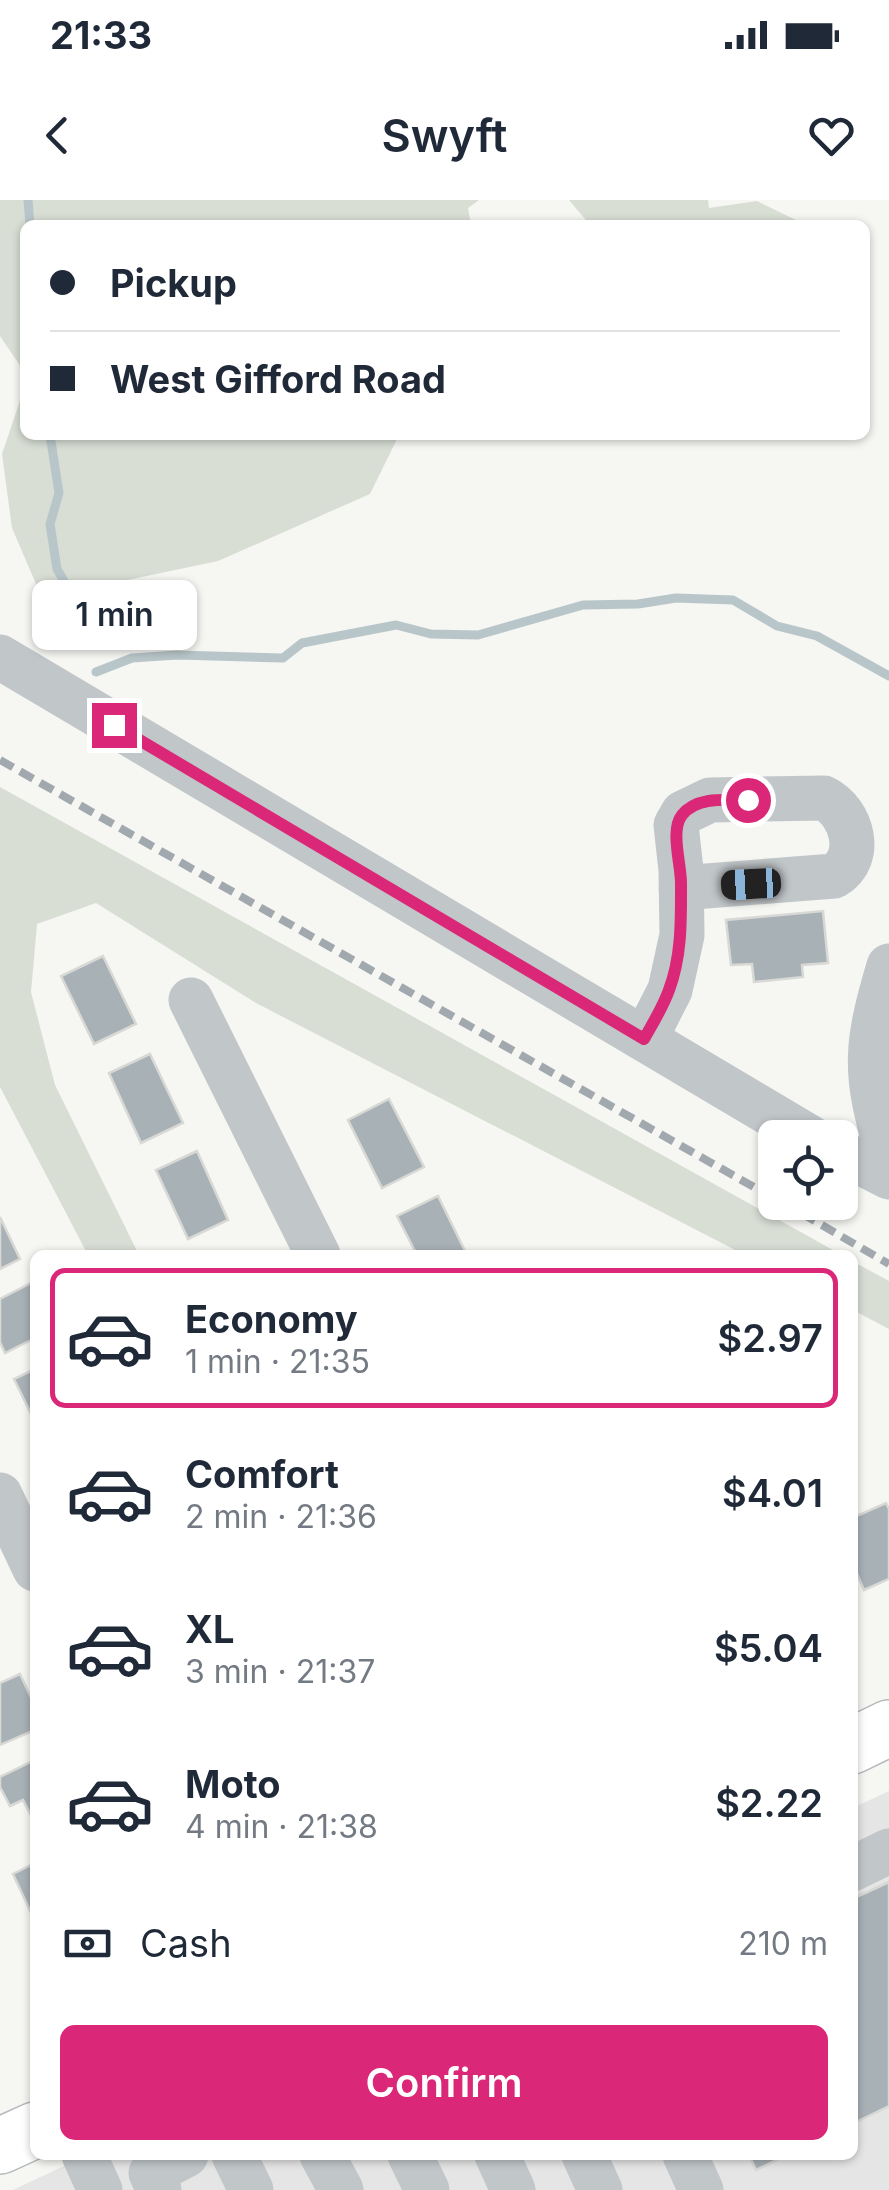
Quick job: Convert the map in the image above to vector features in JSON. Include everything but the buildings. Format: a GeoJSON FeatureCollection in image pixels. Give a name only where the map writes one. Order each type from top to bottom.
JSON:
{"type":"FeatureCollection","features":[{"type":"Feature","properties":{"kind":"main road"},"geometry":{"type":"LineString","coordinates":[[858,1743],[889,1728]]}},
{"type":"Feature","properties":{"kind":"main road"},"geometry":{"type":"LineString","coordinates":[[0,2146],[30,2132]]}},
{"type":"Feature","properties":{"kind":"street"},"geometry":{"type":"LineString","coordinates":[[0,657],[781,1120]]}},
{"type":"Feature","properties":{"kind":"street"},"geometry":{"type":"LineString","coordinates":[[644,1039],[670,990],[682,935],[681,888]]}},
{"type":"Feature","properties":{"kind":"street"},"geometry":{"type":"LineString","coordinates":[[871,1155],[868,1063],[872,1024],[889,966]]}},
{"type":"Feature","properties":{"kind":"street"},"geometry":{"type":"LineString","coordinates":[[191,1000],[316,1250]]}},
{"type":"Feature","properties":{"kind":"street"},"geometry":{"type":"LineString","coordinates":[[0,1495],[30,1558]]}},
{"type":"Feature","properties":{"kind":"street"},"geometry":{"type":"LineString","coordinates":[[858,1865],[889,1851]]}},
{"type":"Feature","properties":{"kind":"street"},"geometry":{"type":"LineString","coordinates":[[86,2160],[100,2190]]}},
{"type":"Feature","properties":{"kind":"street"},"geometry":{"type":"LineString","coordinates":[[159,2190],[151,2173],[176,2160]]}},
{"type":"Feature","properties":{"kind":"street"},"geometry":{"type":"LineString","coordinates":[[236,2160],[251,2190]]}},
{"type":"Feature","properties":{"kind":"street"},"geometry":{"type":"LineString","coordinates":[[325,2160],[341,2190]]}},
{"type":"Feature","properties":{"kind":"street"},"geometry":{"type":"LineString","coordinates":[[412,2160],[427,2190]]}},
{"type":"Feature","properties":{"kind":"street"},"geometry":{"type":"LineString","coordinates":[[499,2160],[514,2190]]}},
{"type":"Feature","properties":{"kind":"street"},"geometry":{"type":"LineString","coordinates":[[586,2160],[600,2190]]}},
{"type":"Feature","properties":{"kind":"street"},"geometry":{"type":"LineString","coordinates":[[686,2160],[701,2190]]}},
{"type":"Feature","properties":{"kind":"shaded area"},"geometry":{"type":"Polygon","coordinates":[[[0,200],[479,200],[468,208],[470,220],[20,220],[20,366],[0,336],[0,200]]]}},
{"type":"Feature","properties":{"kind":"shaded area"},"geometry":{"type":"Polygon","coordinates":[[[569,200],[708,200],[709,208],[757,201],[796,220],[586,220],[569,200]]]}},
{"type":"Feature","properties":{"kind":"shaded area"},"geometry":{"type":"Polygon","coordinates":[[[20,401],[20,440],[397,440],[370,494],[218,561],[42,598],[12,528],[2,454],[20,401]]]}},
{"type":"Feature","properties":{"kind":"shaded area"},"geometry":{"type":"Polygon","coordinates":[[[0,787],[758,1208],[758,1220],[779,1220],[833,1250],[735,1250],[256,1003],[96,903],[37,924],[31,992],[55,1085],[137,1250],[85,1250],[0,1087],[0,787]]]}},
{"type":"Feature","properties":{"kind":"shaded area"},"geometry":{"type":"Polygon","coordinates":[[[858,1264],[889,1281],[889,1329],[858,1313],[858,1264]]]}},
{"type":"Feature","properties":{"kind":"shaded area"},"geometry":{"type":"Polygon","coordinates":[[[889,1791],[889,2190],[13,2190],[76,2160],[858,2160],[858,1806],[889,1791]]]}},
{"type":"Feature","properties":{"kind":"waterway"},"geometry":{"type":"LineString","coordinates":[[28,200],[30,220]]}},
{"type":"Feature","properties":{"kind":"waterway"},"geometry":{"type":"LineString","coordinates":[[51,440],[59,493],[50,524],[57,569],[79,607]]}},
{"type":"Feature","properties":{"kind":"waterway"},"geometry":{"type":"LineString","coordinates":[[96,672],[132,658],[283,658],[302,643],[396,625],[431,634],[478,635],[583,605],[638,604],[676,598],[733,600],[777,626],[817,636],[889,676]]}},
{"type":"Feature","properties":{"kind":"railway"},"geometry":{"type":"LineString","coordinates":[[0,760],[758,1189]]}},
{"type":"Feature","properties":{"kind":"railway"},"geometry":{"type":"LineString","coordinates":[[813,1220],[889,1264]]}},
{"type":"Feature","properties":{"kind":"route"},"geometry":{"type":"LineString","coordinates":[[114,725],[644,1039],[670,990],[682,935],[676,826],[695,805],[710,800],[748,800]]}}]}
